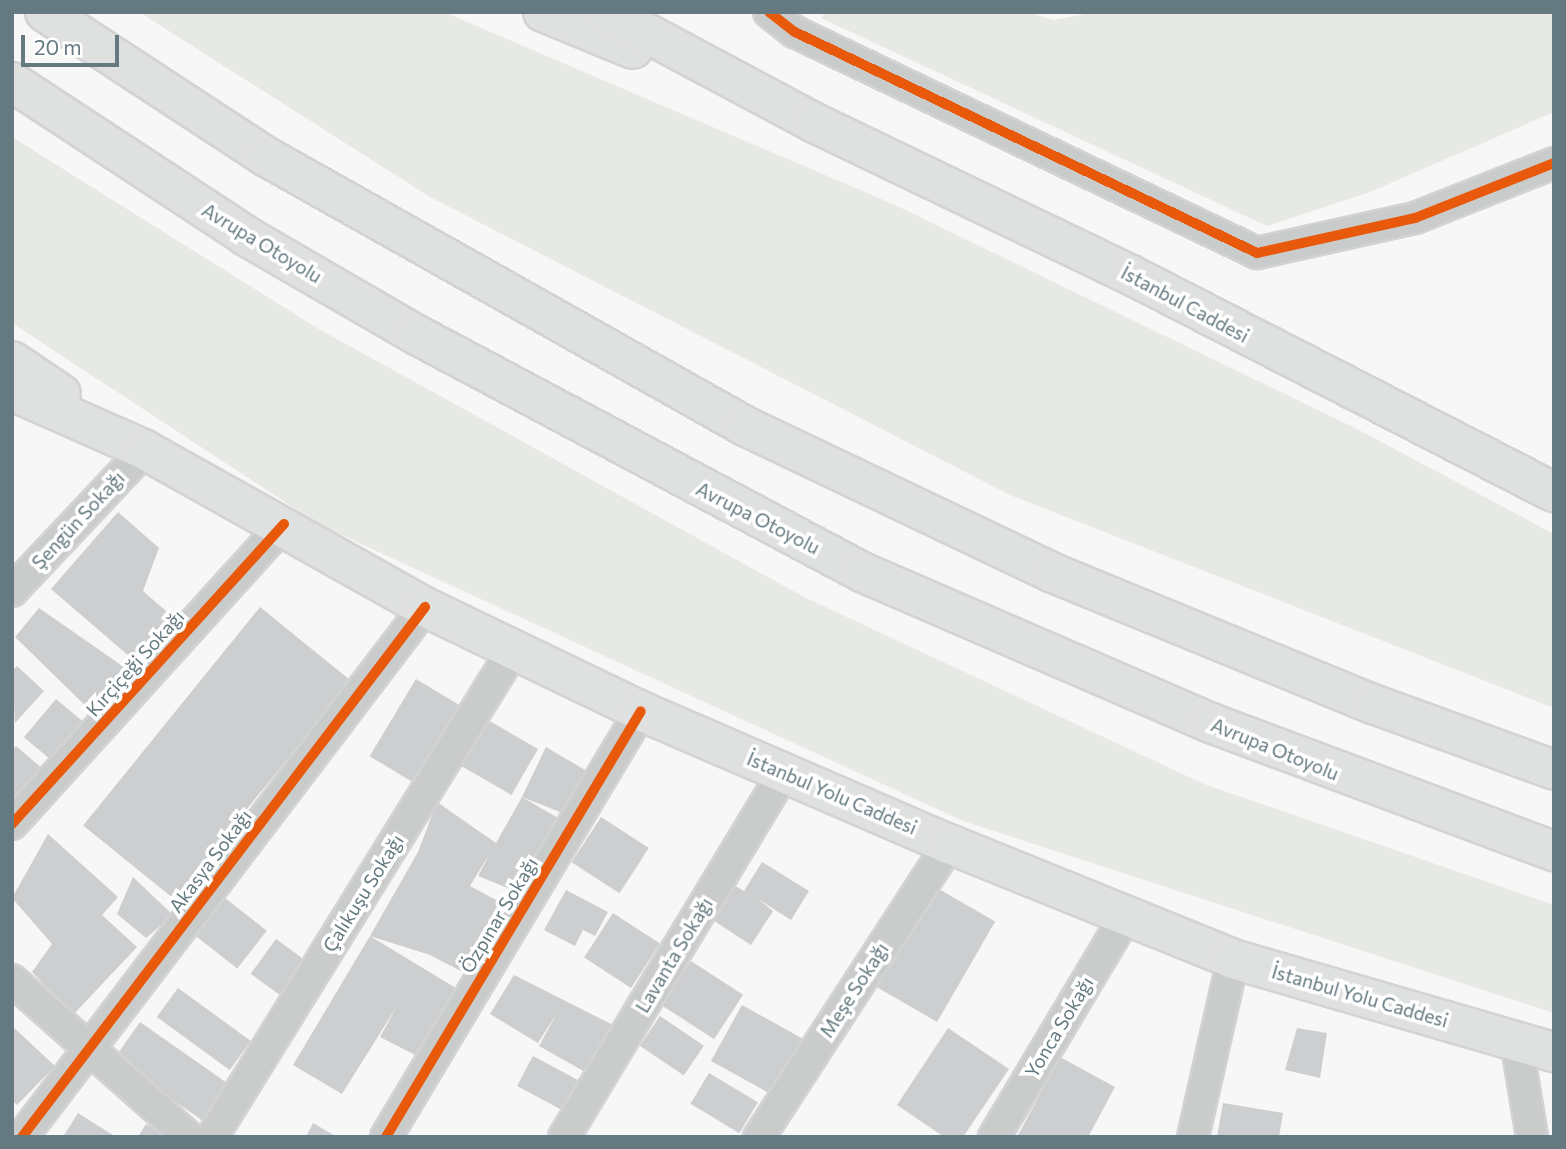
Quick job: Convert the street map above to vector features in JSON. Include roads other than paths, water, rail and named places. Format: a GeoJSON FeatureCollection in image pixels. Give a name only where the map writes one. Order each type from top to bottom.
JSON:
{"type":"FeatureCollection","features":[{"type":"Feature","properties":{"kind":"main road"},"geometry":{"type":"LineString","coordinates":[[45,12],[265,156],[745,426],[1065,578],[1373,704],[1554,770]]}},
{"type":"Feature","properties":{"kind":"main road"},"geometry":{"type":"LineString","coordinates":[[543,12],[813,122]]}},
{"type":"Feature","properties":{"kind":"main road"},"geometry":{"type":"LineString","coordinates":[[607,12],[813,122]]}},
{"type":"Feature","properties":{"kind":"main road","name":"Avrupa Otoyolu"},"geometry":{"type":"LineString","coordinates":[[12,82],[246,236],[417,335],[862,572],[1198,718],[1554,851]]}},
{"type":"Feature","properties":{"kind":"main road","name":"İstanbul Caddesi"},"geometry":{"type":"LineString","coordinates":[[813,122],[1131,275],[1554,492]]}},
{"type":"Feature","properties":{"kind":"main road","name":"İstanbul Yolu Caddesi"},"geometry":{"type":"LineString","coordinates":[[12,361],[145,450]]}},
{"type":"Feature","properties":{"kind":"main road","name":"İstanbul Yolu Caddesi"},"geometry":{"type":"LineString","coordinates":[[12,391],[145,450],[284,524],[425,607],[641,711],[949,844],[1233,959],[1554,1052]]}},
{"type":"Feature","properties":{"kind":"street"},"geometry":{"type":"LineString","coordinates":[[769,12],[795,32],[1257,253],[1415,218],[1554,163]]}},
{"type":"Feature","properties":{"kind":"street","name":"Şengün Sokağı"},"geometry":{"type":"LineString","coordinates":[[12,591],[145,450]]}},
{"type":"Feature","properties":{"kind":"street","name":"Kırçiçeği Sokağı"},"geometry":{"type":"LineString","coordinates":[[12,824],[284,524]]}},
{"type":"Feature","properties":{"kind":"street","name":"Akasya Sokağı"},"geometry":{"type":"LineString","coordinates":[[22,1137],[425,607]]}},
{"type":"Feature","properties":{"kind":"street","name":"Çalıkuşu Sokağı"},"geometry":{"type":"LineString","coordinates":[[212,1137],[514,649]]}},
{"type":"Feature","properties":{"kind":"street","name":"Özpınar Sokağı"},"geometry":{"type":"LineString","coordinates":[[386,1137],[641,711]]}},
{"type":"Feature","properties":{"kind":"street","name":"Lavanta Sokağı"},"geometry":{"type":"LineString","coordinates":[[564,1137],[784,773]]}},
{"type":"Feature","properties":{"kind":"street","name":"Meşe Sokağı"},"geometry":{"type":"LineString","coordinates":[[759,1137],[949,844]]}},
{"type":"Feature","properties":{"kind":"street","name":"Yonca Sokağı"},"geometry":{"type":"LineString","coordinates":[[994,1137],[1125,917]]}},
{"type":"Feature","properties":{"kind":"street"},"geometry":{"type":"LineString","coordinates":[[1193,1137],[1233,959]]}},
{"type":"Feature","properties":{"kind":"street"},"geometry":{"type":"LineString","coordinates":[[12,980],[189,1137]]}},
{"type":"Feature","properties":{"kind":"street"},"geometry":{"type":"LineString","coordinates":[[1516,1040],[1532,1137]]}}]}
